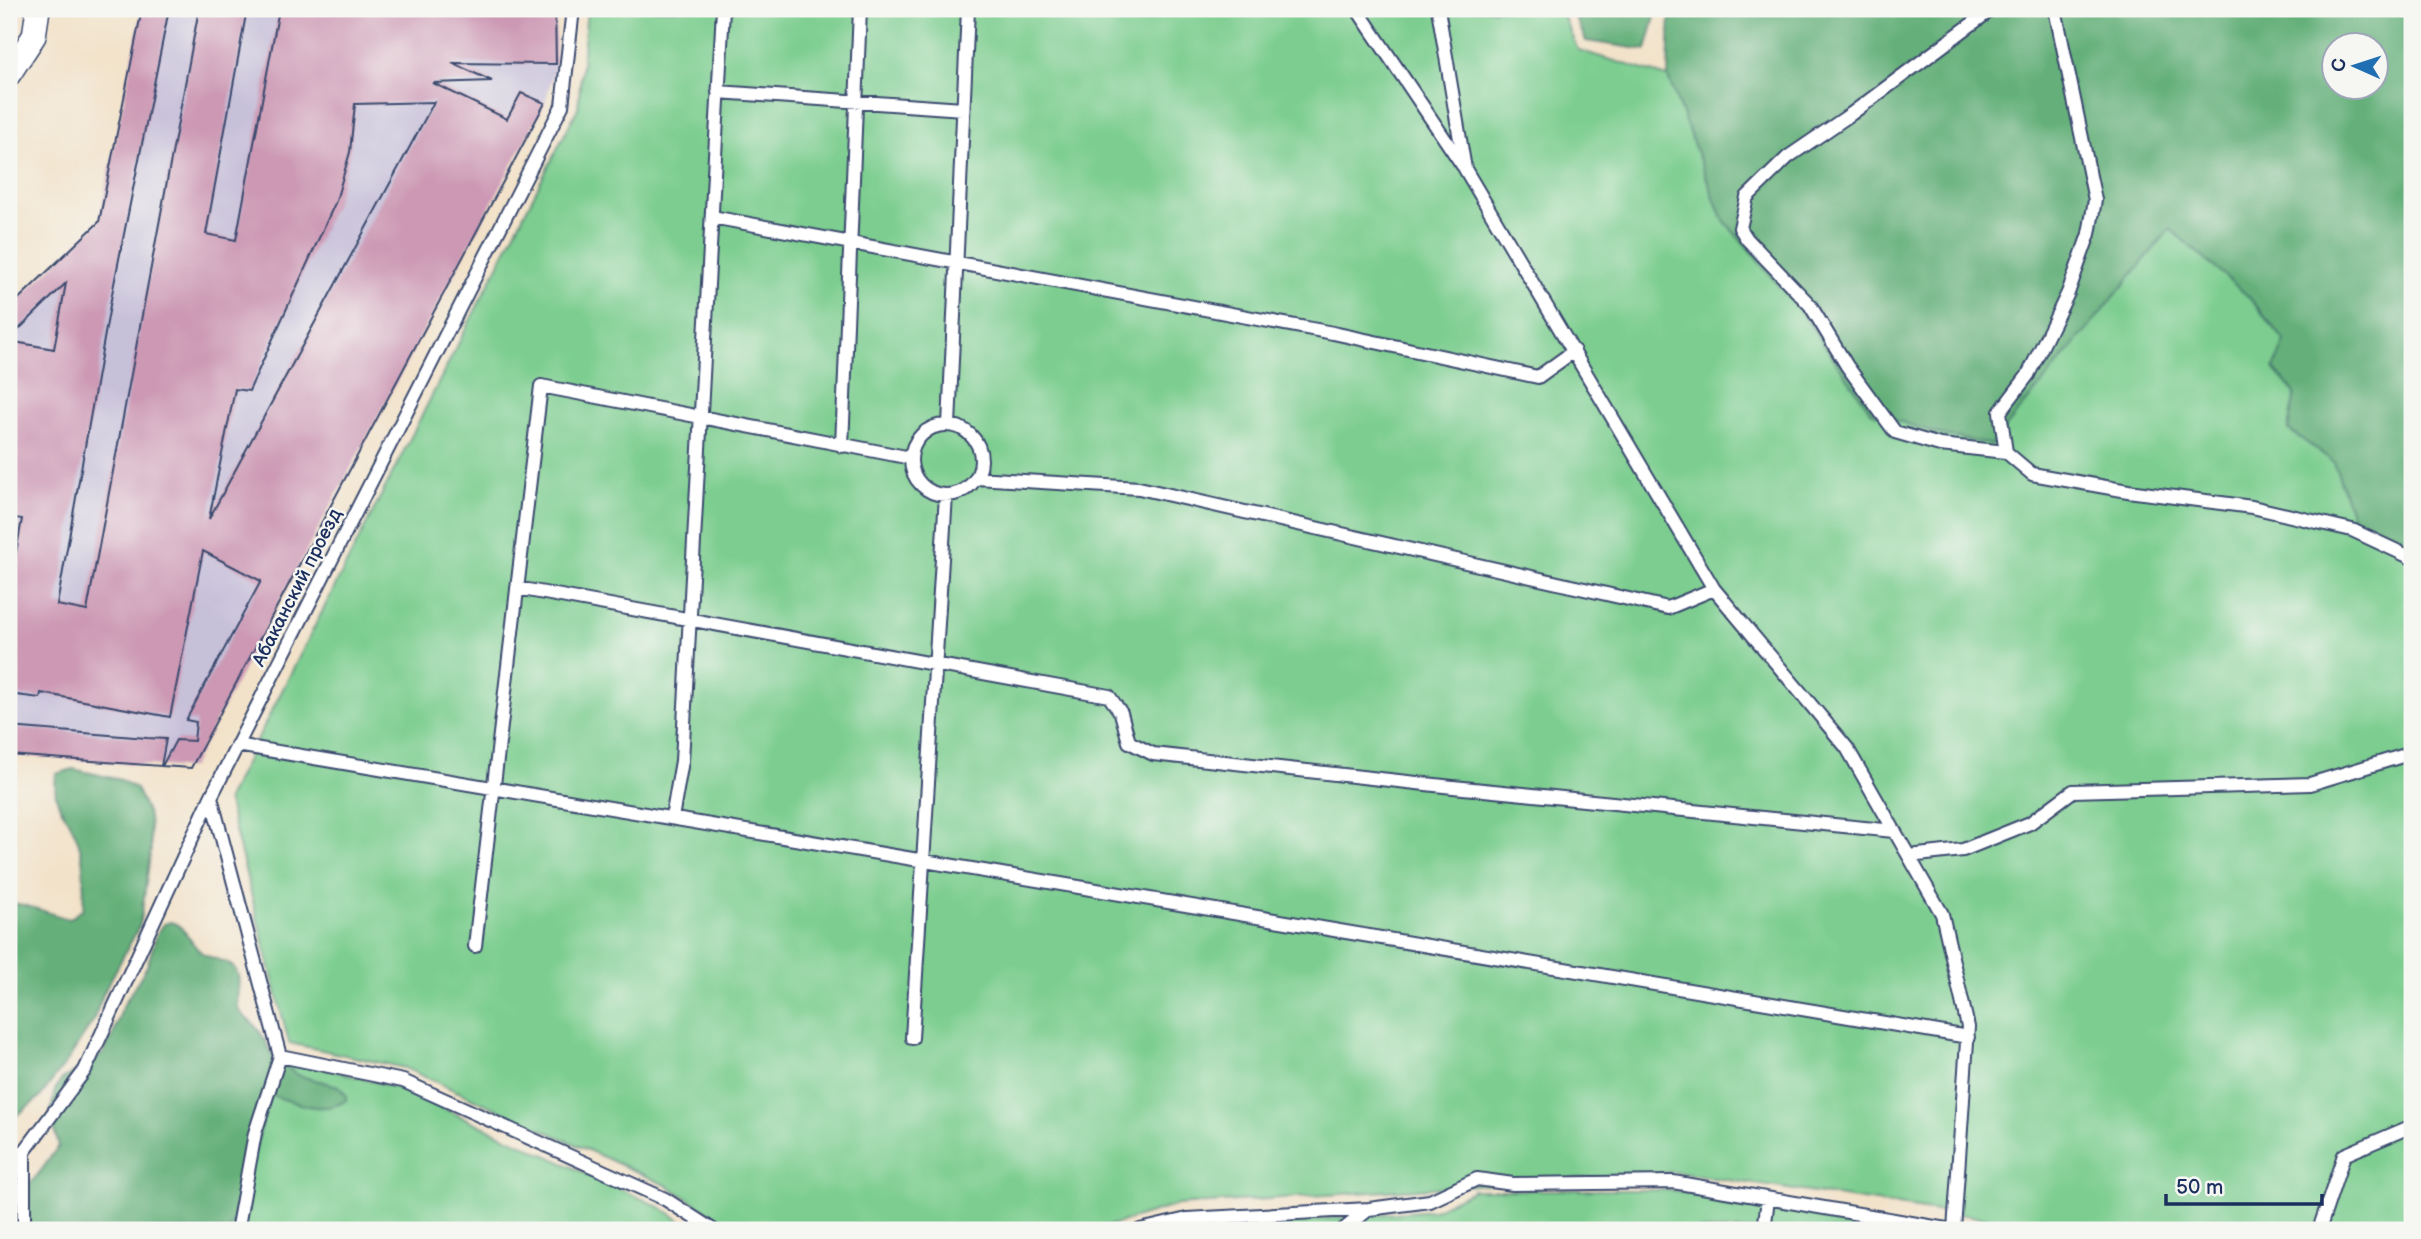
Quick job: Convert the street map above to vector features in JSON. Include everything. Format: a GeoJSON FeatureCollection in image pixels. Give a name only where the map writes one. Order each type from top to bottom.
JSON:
{"type":"FeatureCollection","features":[{"type":"Feature","properties":{"kind":"street"},"geometry":{"type":"LineString","coordinates":[[9,74],[34,36],[38,9]]}},
{"type":"Feature","properties":{"kind":"lane","name":"Абаканский проезд"},"geometry":{"type":"LineString","coordinates":[[9,1161],[24,1152],[85,1070],[211,797],[562,106],[573,9]]}},
{"type":"Feature","properties":{"kind":"lane"},"geometry":{"type":"LineString","coordinates":[[672,818],[681,761],[690,620],[723,9]]}},
{"type":"Feature","properties":{"kind":"lane"},"geometry":{"type":"LineString","coordinates":[[842,446],[860,9]]}},
{"type":"Feature","properties":{"kind":"lane"},"geometry":{"type":"LineString","coordinates":[[949,425],[968,9]]}},
{"type":"Feature","properties":{"kind":"lane"},"geometry":{"type":"LineString","coordinates":[[1140,1230],[1430,1201],[1477,1179],[1514,1184],[1673,1182],[1953,1230],[1968,1027],[1942,914],[1847,748],[1714,589],[1465,169],[1357,9]]}},
{"type":"Feature","properties":{"kind":"lane"},"geometry":{"type":"LineString","coordinates":[[1438,9],[1465,169]]}},
{"type":"Feature","properties":{"kind":"lane"},"geometry":{"type":"LineString","coordinates":[[1992,9],[1851,114],[1788,157],[1747,197],[1741,228],[1747,239],[1810,304],[1847,366],[1895,432],[1940,445],[2006,452],[2032,474],[2128,491],[2252,507],[2353,530],[2412,558]]}},
{"type":"Feature","properties":{"kind":"lane"},"geometry":{"type":"LineString","coordinates":[[2006,452],[2000,412],[2028,375],[2068,293],[2089,234],[2095,200],[2055,9]]}},
{"type":"Feature","properties":{"kind":"lane"},"geometry":{"type":"LineString","coordinates":[[718,92],[963,109]]}},
{"type":"Feature","properties":{"kind":"lane"},"geometry":{"type":"LineString","coordinates":[[712,217],[1333,333],[1538,377],[1574,351]]}},
{"type":"Feature","properties":{"kind":"lane"},"geometry":{"type":"LineString","coordinates":[[475,946],[541,386],[911,458]]}},
{"type":"Feature","properties":{"kind":"lane"},"geometry":{"type":"LineString","coordinates":[[949,425],[970,434],[981,455],[980,467],[968,487],[946,495],[925,488],[912,469],[911,458],[913,447],[919,438],[938,426],[949,425]]}},
{"type":"Feature","properties":{"kind":"lane"},"geometry":{"type":"LineString","coordinates":[[975,478],[1139,488],[1668,608],[1714,589]]}},
{"type":"Feature","properties":{"kind":"lane"},"geometry":{"type":"LineString","coordinates":[[912,1038],[946,495]]}},
{"type":"Feature","properties":{"kind":"lane"},"geometry":{"type":"LineString","coordinates":[[517,588],[936,666],[1109,695],[1121,713],[1129,742],[1153,754],[1440,786],[1894,831]]}},
{"type":"Feature","properties":{"kind":"lane"},"geometry":{"type":"LineString","coordinates":[[237,745],[1968,1037]]}},
{"type":"Feature","properties":{"kind":"lane"},"geometry":{"type":"LineString","coordinates":[[1909,856],[1963,849],[2030,823],[2073,791],[2310,784],[2412,753]]}},
{"type":"Feature","properties":{"kind":"lane"},"geometry":{"type":"LineString","coordinates":[[211,797],[280,1056],[255,1133],[238,1226],[240,1230]]}},
{"type":"Feature","properties":{"kind":"lane"},"geometry":{"type":"LineString","coordinates":[[280,1056],[403,1081],[665,1199],[713,1230]]}},
{"type":"Feature","properties":{"kind":"lane"},"geometry":{"type":"LineString","coordinates":[[2319,1230],[2344,1155],[2412,1126]]}},
{"type":"Feature","properties":{"kind":"lane"},"geometry":{"type":"LineString","coordinates":[[20,1230],[24,1223],[24,1152]]}},
{"type":"Feature","properties":{"kind":"lane"},"geometry":{"type":"LineString","coordinates":[[1764,1230],[1768,1199]]}},
{"type":"Feature","properties":{"kind":"lane"},"geometry":{"type":"LineString","coordinates":[[1343,1230],[1369,1209]]}},
{"type":"Feature","properties":{"kind":"shaded area"},"geometry":{"type":"Polygon","coordinates":[[[142,9],[555,9],[556,64],[545,103],[191,768],[9,755],[9,308],[99,222],[142,9]]]}},
{"type":"Feature","properties":{"kind":"green space"},"geometry":{"type":"Polygon","coordinates":[[[587,9],[1560,9],[1578,50],[1668,77],[1722,218],[1802,313],[1873,413],[1991,445],[2170,228],[2248,296],[2286,341],[2274,369],[2295,393],[2288,429],[2334,462],[2354,522],[2412,541],[2412,1230],[2033,1230],[2032,1225],[1673,1172],[1177,1205],[1095,1230],[736,1230],[668,1186],[405,1068],[289,1043],[227,799],[578,108],[587,9]]]}},
{"type":"Feature","properties":{"kind":"green space"},"geometry":{"type":"Polygon","coordinates":[[[1572,9],[1657,9],[1646,50],[1586,41],[1572,9]]]}},
{"type":"Feature","properties":{"kind":"green space"},"geometry":{"type":"Polygon","coordinates":[[[1670,9],[2412,9],[2412,541],[2354,522],[2334,462],[2288,429],[2295,393],[2274,369],[2285,341],[2248,296],[2170,229],[1991,445],[1939,434],[1872,413],[1802,313],[1722,218],[1668,77],[1670,9]]]}},
{"type":"Feature","properties":{"kind":"green space"},"geometry":{"type":"Polygon","coordinates":[[[73,769],[121,780],[136,789],[143,803],[149,817],[151,849],[140,925],[104,992],[93,1021],[68,1060],[40,1097],[9,1122],[9,903],[70,919],[83,908],[82,857],[74,831],[58,803],[55,786],[56,774],[73,769]]]}},
{"type":"Feature","properties":{"kind":"green space"},"geometry":{"type":"Polygon","coordinates":[[[170,922],[179,926],[201,952],[228,963],[235,969],[238,978],[239,1010],[254,1024],[275,1060],[300,1076],[338,1086],[346,1095],[346,1100],[338,1105],[319,1107],[271,1095],[233,1222],[228,1230],[9,1230],[9,1191],[26,1186],[32,1181],[59,1146],[50,1116],[55,1090],[62,1079],[95,1061],[103,1053],[123,1006],[147,966],[157,934],[164,924],[170,922]]]}},
{"type":"Feature","properties":{"kind":"green space"},"geometry":{"type":"Polygon","coordinates":[[[269,1053],[401,1089],[662,1208],[694,1230],[224,1230],[269,1053]]]}},
{"type":"Feature","properties":{"kind":"green space"},"geometry":{"type":"Polygon","coordinates":[[[1474,1190],[1672,1190],[1917,1230],[1177,1230],[1434,1210],[1474,1190]]]}},
{"type":"Feature","properties":{"kind":"building"},"geometry":{"type":"Polygon","coordinates":[[[142,9],[169,9],[112,294],[57,605],[87,611],[199,9],[247,9],[206,234],[236,240],[279,9],[555,9],[556,64],[452,63],[492,81],[433,83],[507,119],[521,93],[545,103],[191,768],[162,766],[176,740],[194,741],[196,722],[186,720],[261,581],[203,551],[170,717],[41,693],[40,698],[9,694],[9,592],[22,519],[9,517],[9,341],[54,349],[66,283],[9,339],[9,308],[99,222],[142,9]],[[434,102],[355,104],[350,152],[336,201],[249,391],[235,389],[209,519],[434,102]]]}},
{"type":"Feature","properties":{"kind":"building"},"geometry":{"type":"Polygon","coordinates":[[[9,727],[166,739],[161,766],[9,755],[9,727]]]}}]}
